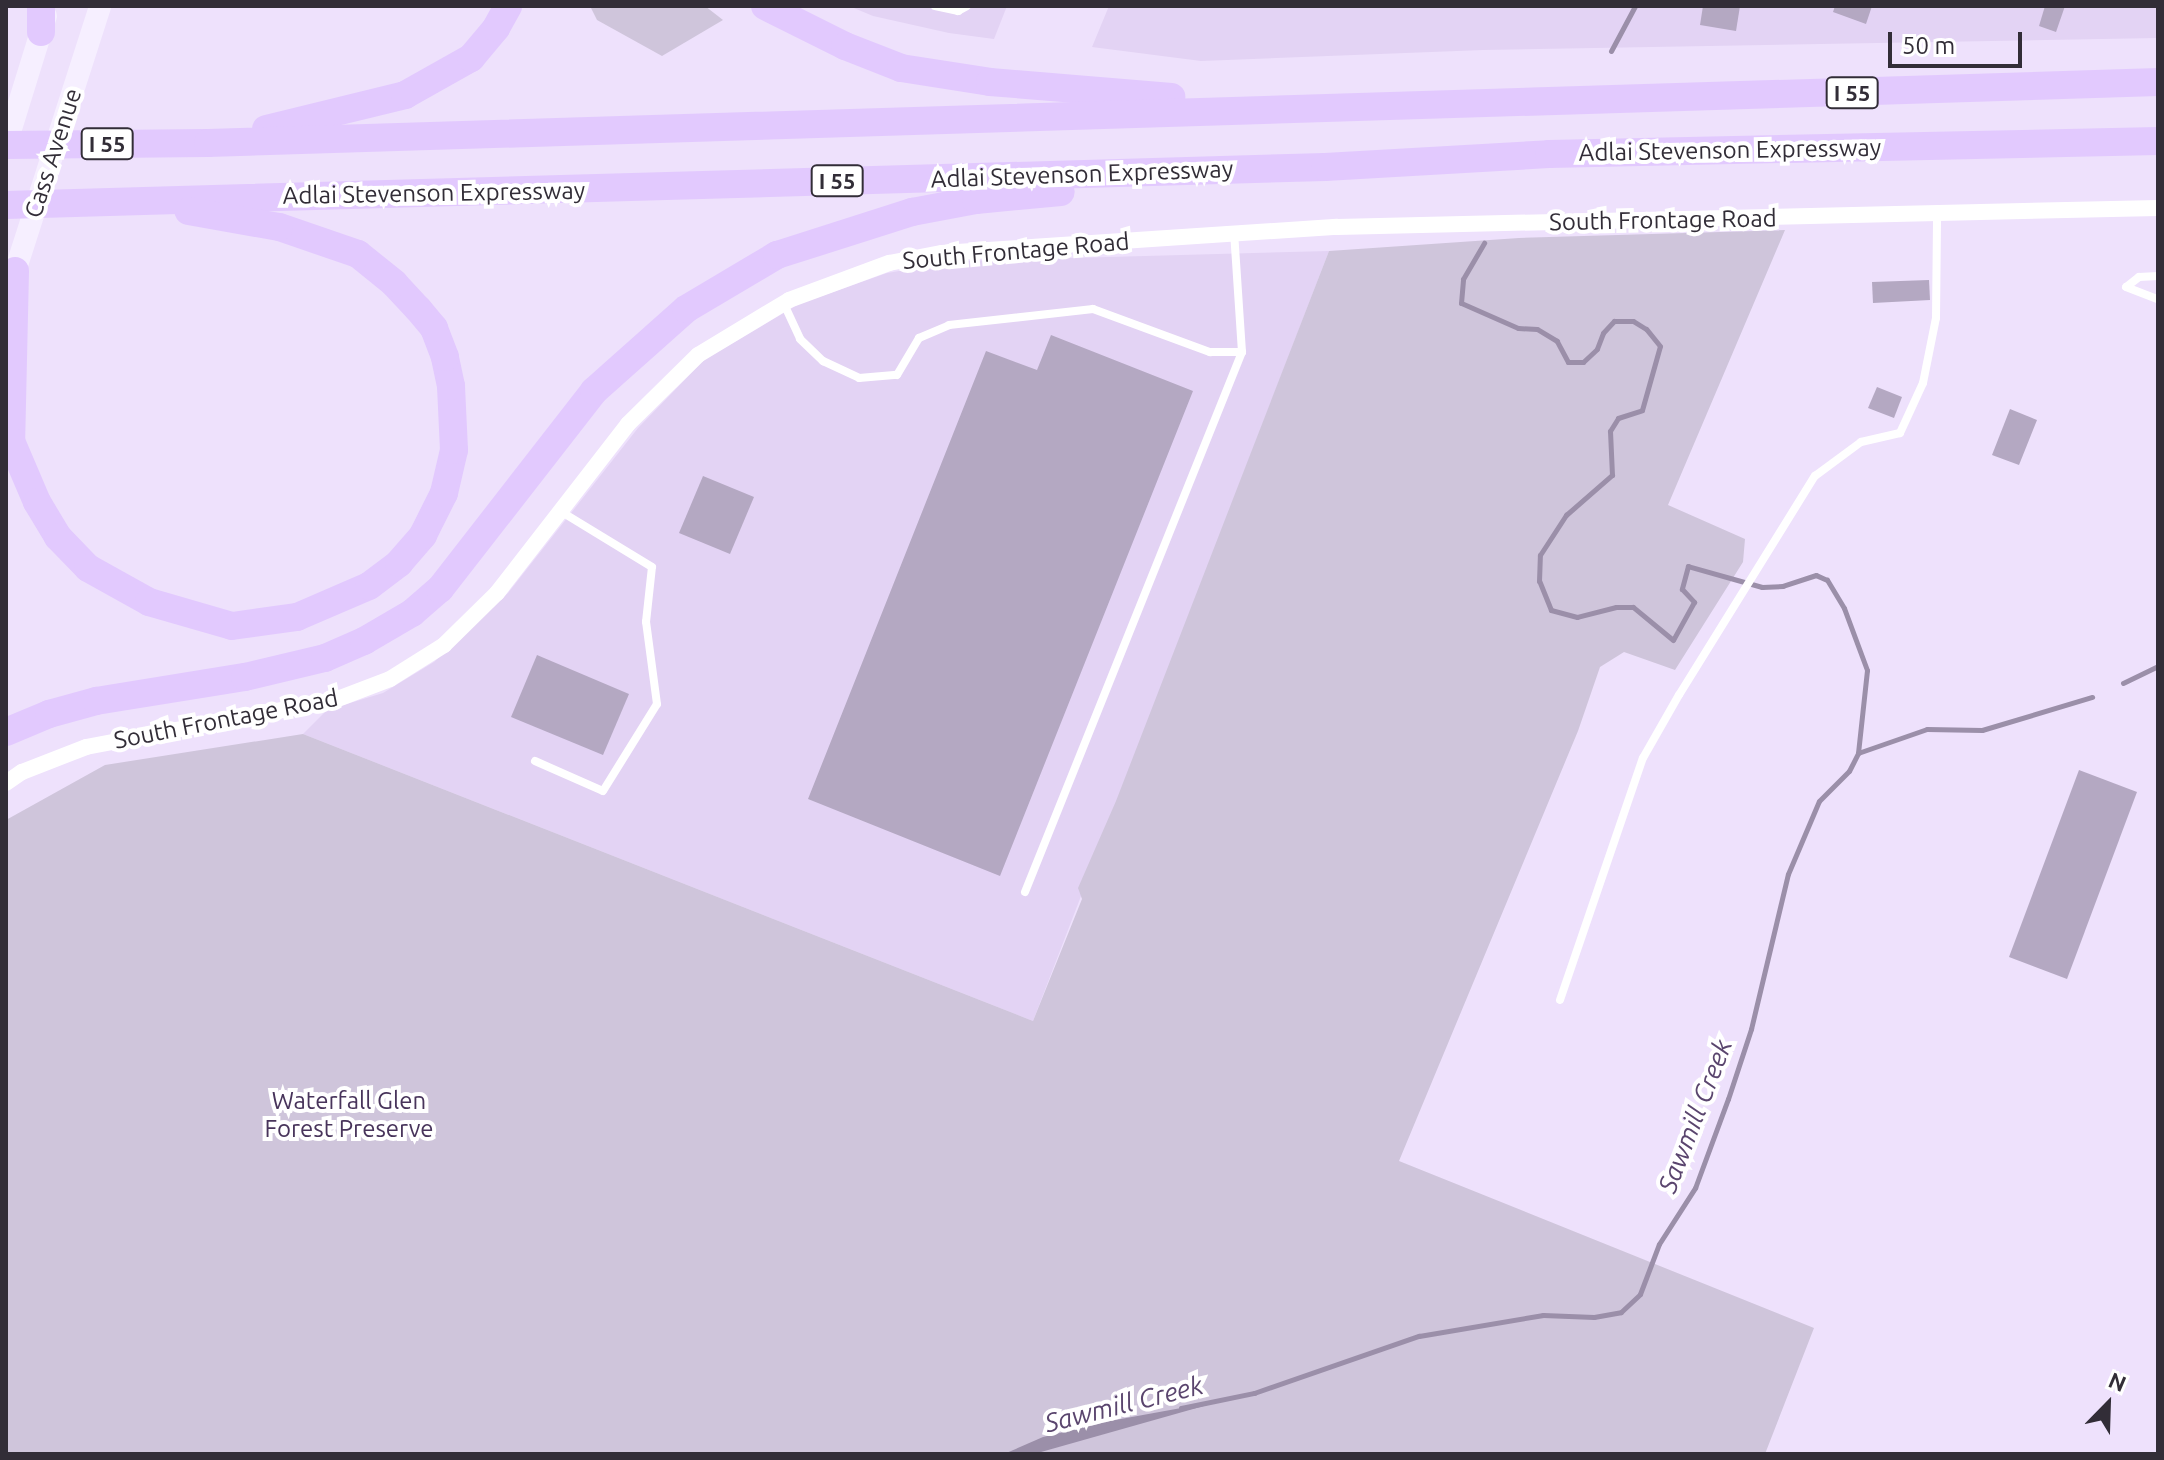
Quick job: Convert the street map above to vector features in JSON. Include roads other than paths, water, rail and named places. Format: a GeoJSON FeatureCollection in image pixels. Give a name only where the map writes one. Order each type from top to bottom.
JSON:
{"type":"FeatureCollection","features":[{"type":"Feature","properties":{"kind":"highway"},"geometry":{"type":"LineString","coordinates":[[208,143],[405,95],[471,58],[496,28],[508,6]]}},
{"type":"Feature","properties":{"kind":"highway"},"geometry":{"type":"LineString","coordinates":[[765,6],[845,46],[901,68],[990,82],[1099,93],[1400,107]]}},
{"type":"Feature","properties":{"kind":"highway","name":"I 55"},"geometry":{"type":"LineString","coordinates":[[6,145],[208,143],[2158,82]]}},
{"type":"Feature","properties":{"kind":"highway","name":"Adlai Stevenson Expressway"},"geometry":{"type":"LineString","coordinates":[[6,205],[1325,167],[1549,154],[2158,141]]}},
{"type":"Feature","properties":{"kind":"highway"},"geometry":{"type":"LineString","coordinates":[[6,732],[49,714],[96,701],[245,677],[325,658],[386,629],[440,589],[594,391],[686,309],[777,255],[912,212],[976,200],[1325,167]]}},
{"type":"Feature","properties":{"kind":"highway"},"geometry":{"type":"LineString","coordinates":[[15,271],[11,441],[37,502],[58,537],[88,568],[149,602],[232,626],[297,617],[369,586],[399,563],[423,535],[444,493],[454,450],[453,418],[451,386],[434,328],[394,283],[358,254],[279,227],[124,200]]}},
{"type":"Feature","properties":{"kind":"main road","name":"Cass Avenue"},"geometry":{"type":"LineString","coordinates":[[6,300],[100,6]]}},
{"type":"Feature","properties":{"kind":"main road","name":"Cass Avenue"},"geometry":{"type":"LineString","coordinates":[[6,145],[44,15]]}},
{"type":"Feature","properties":{"kind":"street","name":"South Frontage Road"},"geometry":{"type":"LineString","coordinates":[[6,783],[22,772],[86,747],[283,712],[335,700],[390,679],[444,645],[497,593],[628,424],[698,355],[783,303],[889,263],[942,253],[1234,233],[2158,208]]}},
{"type":"Feature","properties":{"kind":"lane"},"geometry":{"type":"LineString","coordinates":[[935,6],[958,11],[967,6]]}},
{"type":"Feature","properties":{"kind":"lane"},"geometry":{"type":"LineString","coordinates":[[1560,1000],[1643,758],[1815,476],[1861,442],[1900,433],[1923,383],[1936,318],[1937,213]]}},
{"type":"Feature","properties":{"kind":"lane"},"geometry":{"type":"LineString","coordinates":[[1025,892],[1242,352],[1234,233]]}},
{"type":"Feature","properties":{"kind":"lane"},"geometry":{"type":"LineString","coordinates":[[2158,276],[2139,277],[2126,287],[2158,299]]}},
{"type":"Feature","properties":{"kind":"lane"},"geometry":{"type":"LineString","coordinates":[[783,303],[800,339],[823,361],[859,378],[897,375],[919,338],[949,325],[1093,309],[1210,352],[1242,352]]}},
{"type":"Feature","properties":{"kind":"lane"},"geometry":{"type":"LineString","coordinates":[[535,761],[603,791],[657,704],[646,622],[652,567],[562,512]]}},
{"type":"Feature","properties":{"kind":"waterway"},"geometry":{"type":"LineString","coordinates":[[1611,51],[1635,6]]}},
{"type":"Feature","properties":{"kind":"waterway"},"geometry":{"type":"LineString","coordinates":[[1181,1408],[1254,1393],[1419,1336],[1543,1315],[1594,1317],[1621,1312],[1640,1294],[1659,1244],[1695,1188],[1728,1099],[1751,1029],[1788,874],[1819,801],[1849,771],[1858,753],[1867,670],[1844,608],[1827,580],[1816,575],[1783,586],[1762,587],[1688,566],[1682,589],[1694,602],[1673,640],[1633,607],[1616,607],[1577,617],[1551,610],[1539,581],[1540,555],[1566,515],[1612,475],[1610,431],[1618,418],[1642,410],[1660,346],[1646,329],[1633,321],[1614,321],[1603,333],[1597,349],[1583,362],[1568,362],[1557,341],[1537,329],[1518,328],[1461,303],[1463,279],[1484,243]]}},
{"type":"Feature","properties":{"kind":"waterway","name":"Sawmill Creek"},"geometry":{"type":"LineString","coordinates":[[2123,683],[2158,666]]}},
{"type":"Feature","properties":{"kind":"waterway","name":"Sawmill Creek"},"geometry":{"type":"LineString","coordinates":[[1858,753],[1927,729],[1982,730],[2092,697]]}},
{"type":"Feature","properties":{"kind":"park label","name":"Waterfall Glen Forest Preserve"},"geometry":{"type":"Point","coordinates":[349,1115]}}]}
